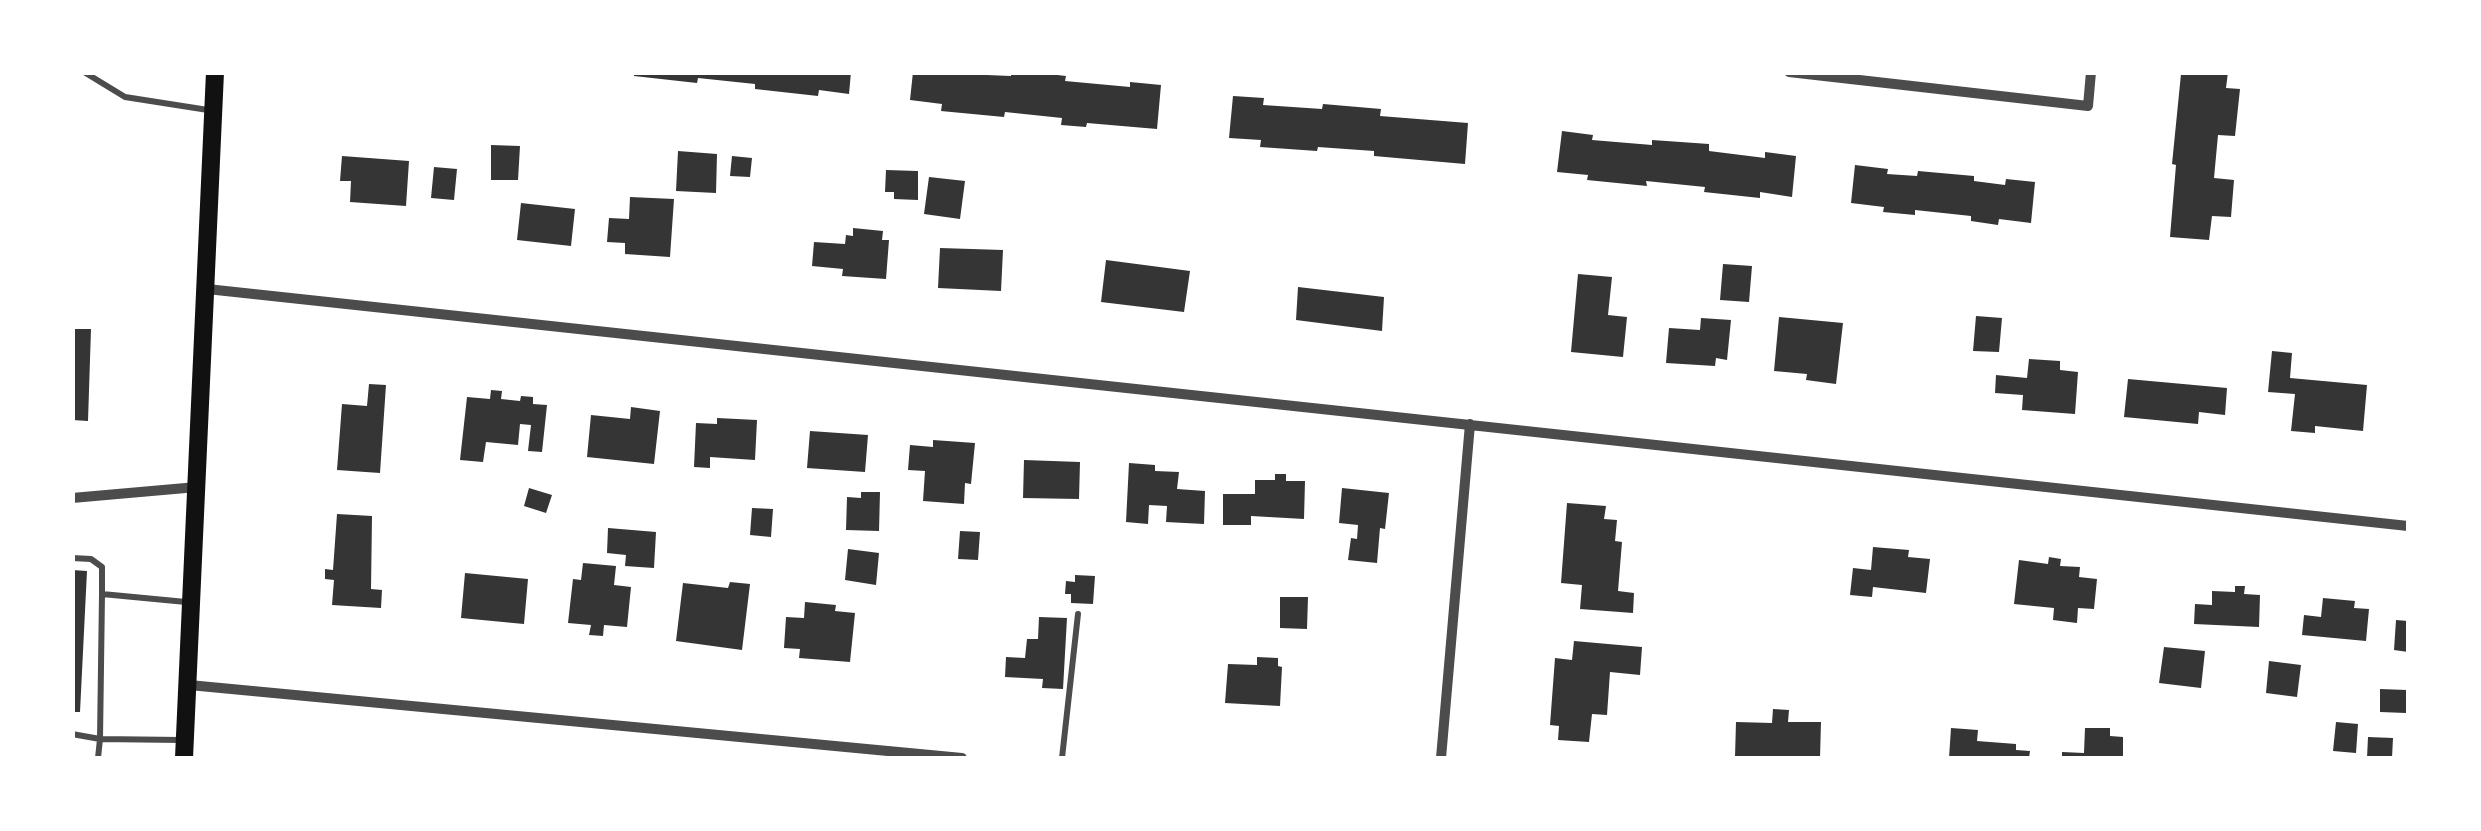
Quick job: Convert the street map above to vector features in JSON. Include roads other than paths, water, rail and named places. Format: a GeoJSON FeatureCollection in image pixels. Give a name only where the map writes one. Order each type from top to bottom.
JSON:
{"type":"FeatureCollection","features":[{"type":"Feature","properties":{"kind":"main road"},"geometry":{"type":"LineString","coordinates":[[185,749],[208,289],[214,72]]}},
{"type":"Feature","properties":{"kind":"street"},"geometry":{"type":"LineString","coordinates":[[1789,72],[2088,106],[2091,72]]}},
{"type":"Feature","properties":{"kind":"street"},"geometry":{"type":"LineString","coordinates":[[208,289],[2408,526]]}},
{"type":"Feature","properties":{"kind":"street"},"geometry":{"type":"LineString","coordinates":[[1441,758],[1470,424]]}},
{"type":"Feature","properties":{"kind":"street"},"geometry":{"type":"LineString","coordinates":[[72,498],[197,487]]}},
{"type":"Feature","properties":{"kind":"street"},"geometry":{"type":"LineString","coordinates":[[189,685],[962,758]]}},
{"type":"Feature","properties":{"kind":"lane"},"geometry":{"type":"LineString","coordinates":[[84,72],[125,97],[214,111]]}},
{"type":"Feature","properties":{"kind":"lane"},"geometry":{"type":"LineString","coordinates":[[72,558],[91,560],[102,567],[98,758]]}},
{"type":"Feature","properties":{"kind":"lane"},"geometry":{"type":"LineString","coordinates":[[102,594],[192,602]]}},
{"type":"Feature","properties":{"kind":"lane"},"geometry":{"type":"LineString","coordinates":[[1062,758],[1078,614]]}},
{"type":"Feature","properties":{"kind":"lane"},"geometry":{"type":"LineString","coordinates":[[72,734],[185,749]]}}]}
